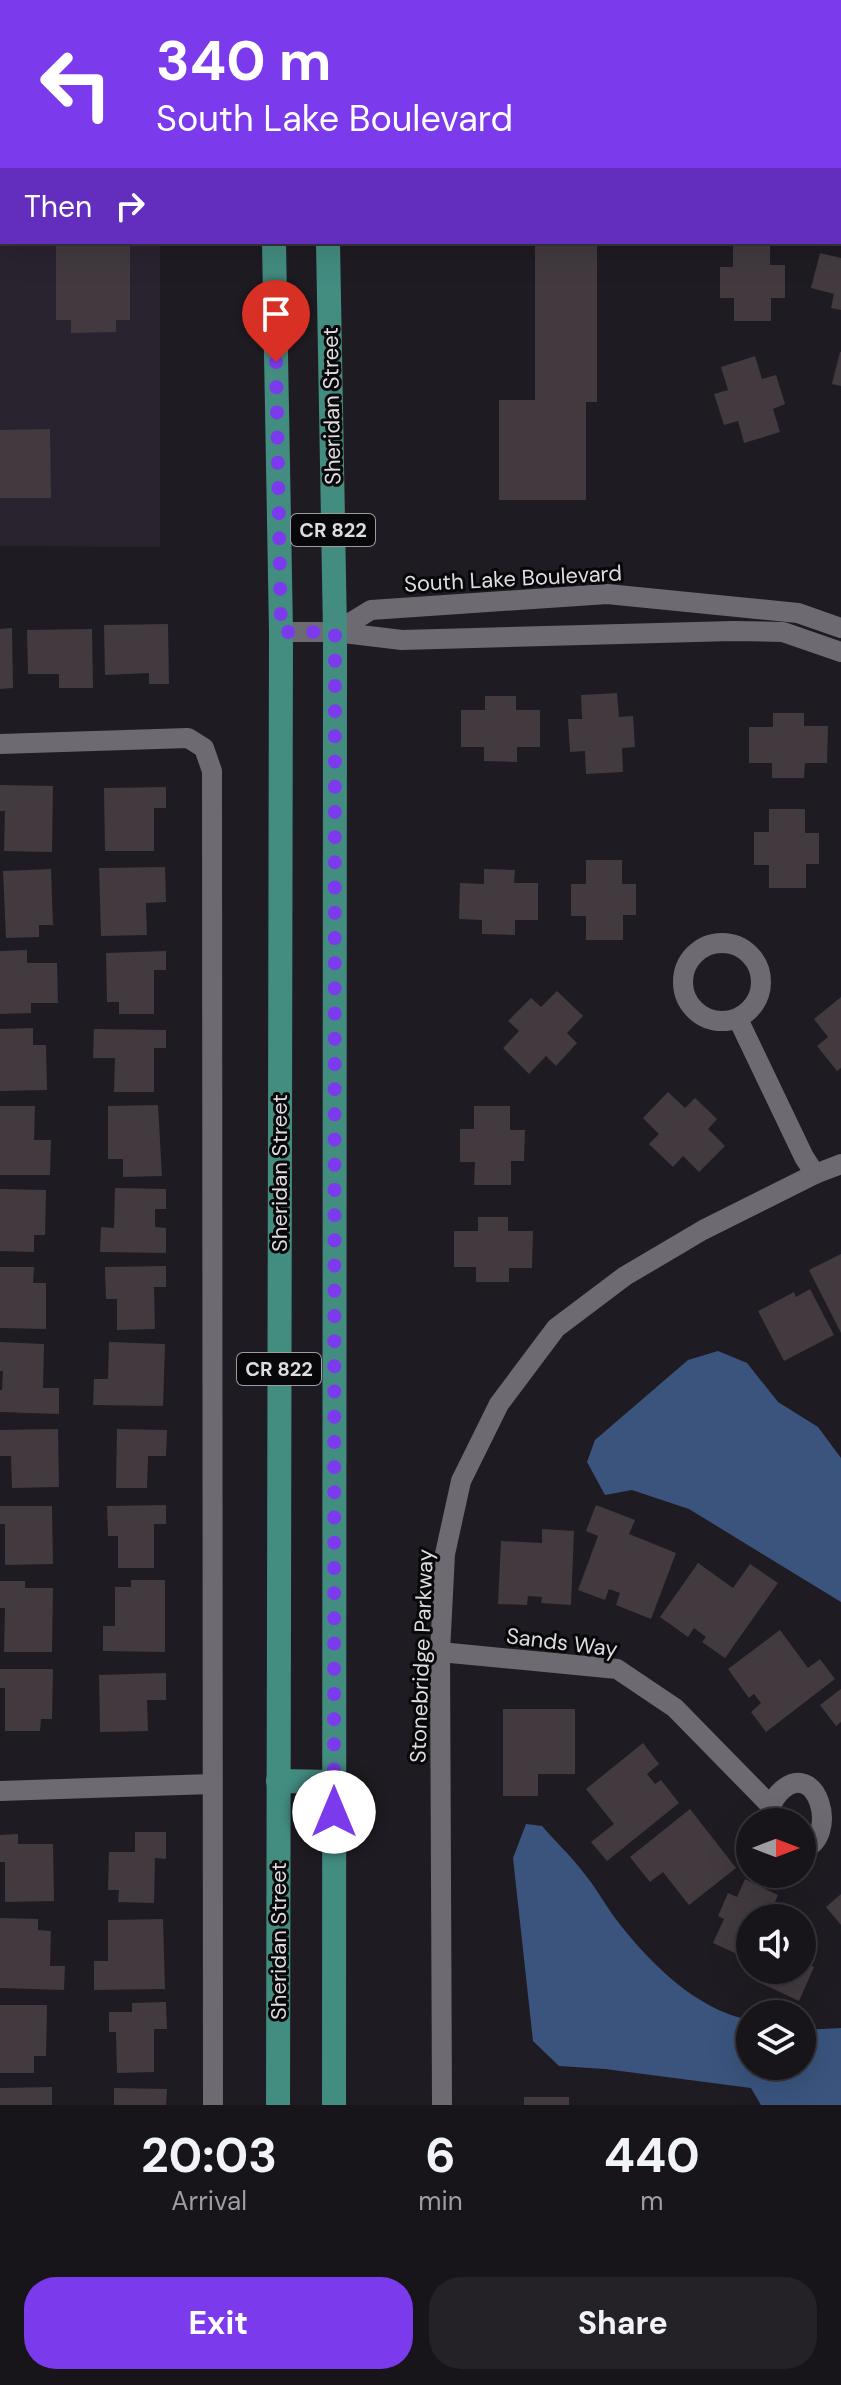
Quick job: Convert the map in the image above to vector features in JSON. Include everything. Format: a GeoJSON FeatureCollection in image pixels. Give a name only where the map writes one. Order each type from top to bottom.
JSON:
{"type":"FeatureCollection","features":[{"type":"Feature","properties":{"kind":"main road","name":"Sheridan Street"},"geometry":{"type":"LineString","coordinates":[[274,244],[281,632],[278,2105]]}},
{"type":"Feature","properties":{"kind":"main road","name":"Sheridan Street"},"geometry":{"type":"LineString","coordinates":[[328,244],[335,632],[334,2105]]}},
{"type":"Feature","properties":{"kind":"main road"},"geometry":{"type":"LineString","coordinates":[[278,1781],[334,1782]]}},
{"type":"Feature","properties":{"kind":"street","name":"South Lake Boulevard"},"geometry":{"type":"LineString","coordinates":[[335,632],[371,610],[607,594],[798,613],[841,628]]}},
{"type":"Feature","properties":{"kind":"street"},"geometry":{"type":"LineString","coordinates":[[281,632],[335,632],[402,640],[783,632],[841,652]]}},
{"type":"Feature","properties":{"kind":"street"},"geometry":{"type":"LineString","coordinates":[[0,744],[188,738],[204,748],[212,771],[213,2105]]}},
{"type":"Feature","properties":{"kind":"street"},"geometry":{"type":"LineString","coordinates":[[738,1019],[815,1174]]}},
{"type":"Feature","properties":{"kind":"street","name":"Stonebridge Parkway"},"geometry":{"type":"LineString","coordinates":[[442,2105],[440,1652],[445,1554],[461,1481],[499,1404],[556,1328],[625,1276],[703,1230],[841,1164]]}},
{"type":"Feature","properties":{"kind":"street","name":"Sands Way"},"geometry":{"type":"LineString","coordinates":[[440,1652],[617,1669],[675,1708],[765,1808]]}},
{"type":"Feature","properties":{"kind":"street"},"geometry":{"type":"LineString","coordinates":[[0,1791],[212,1784]]}},
{"type":"Feature","properties":{"kind":"street","name":"Sands Way"},"geometry":{"type":"LineString","coordinates":[[772,1808],[776,1796],[794,1785],[804,1784],[824,1793],[834,1812],[833,1823],[829,1833],[816,1845]]}},
{"type":"Feature","properties":{"kind":"shaded area"},"geometry":{"type":"Polygon","coordinates":[[[0,244],[160,244],[160,547],[0,546],[0,244]]]}},
{"type":"Feature","properties":{"kind":"water"},"geometry":{"type":"Polygon","coordinates":[[[718,1351],[747,1363],[778,1402],[818,1427],[841,1458],[841,1602],[689,1509],[632,1490],[605,1495],[587,1462],[595,1440],[688,1360],[718,1351]]]}},
{"type":"Feature","properties":{"kind":"water"},"geometry":{"type":"Polygon","coordinates":[[[526,1824],[542,1826],[587,1877],[615,1918],[657,1966],[710,2006],[736,2016],[736,2080],[816,2080],[816,2029],[841,2028],[841,2105],[761,2105],[751,2088],[559,2066],[533,2041],[513,1858],[526,1824]]]}},
{"type":"Feature","properties":{"kind":"building"},"geometry":{"type":"Polygon","coordinates":[[[56,244],[130,244],[130,320],[116,320],[116,332],[71,333],[71,320],[56,320],[56,244]]]}},
{"type":"Feature","properties":{"kind":"building"},"geometry":{"type":"Polygon","coordinates":[[[535,244],[597,244],[597,402],[586,402],[586,500],[499,500],[499,400],[535,400],[535,244]]]}},
{"type":"Feature","properties":{"kind":"building"},"geometry":{"type":"Polygon","coordinates":[[[733,244],[770,244],[770,265],[785,265],[785,298],[771,298],[771,321],[734,321],[734,298],[720,298],[720,267],[733,267],[733,244]]]}},
{"type":"Feature","properties":{"kind":"building"},"geometry":{"type":"Polygon","coordinates":[[[820,253],[841,258],[841,310],[831,308],[834,294],[811,288],[820,253]]]}},
{"type":"Feature","properties":{"kind":"building"},"geometry":{"type":"Polygon","coordinates":[[[841,352],[841,386],[832,384],[841,352]]]}},
{"type":"Feature","properties":{"kind":"building"},"geometry":{"type":"Polygon","coordinates":[[[755,356],[762,379],[776,375],[785,404],[773,409],[780,432],[744,443],[738,421],[724,425],[714,394],[728,390],[721,367],[755,356]]]}},
{"type":"Feature","properties":{"kind":"building"},"geometry":{"type":"Polygon","coordinates":[[[50,429],[51,498],[0,498],[0,430],[50,429]]]}},
{"type":"Feature","properties":{"kind":"building"},"geometry":{"type":"Polygon","coordinates":[[[168,624],[169,684],[149,684],[149,673],[105,675],[104,625],[168,624]]]}},
{"type":"Feature","properties":{"kind":"building"},"geometry":{"type":"Polygon","coordinates":[[[12,628],[13,688],[0,689],[0,629],[12,628]]]}},
{"type":"Feature","properties":{"kind":"building"},"geometry":{"type":"Polygon","coordinates":[[[92,629],[93,688],[59,688],[59,674],[28,674],[27,630],[92,629]]]}},
{"type":"Feature","properties":{"kind":"building"},"geometry":{"type":"Polygon","coordinates":[[[617,693],[619,717],[633,716],[635,747],[622,748],[623,772],[586,774],[585,751],[570,752],[568,719],[582,719],[581,695],[617,693]]]}},
{"type":"Feature","properties":{"kind":"building"},"geometry":{"type":"Polygon","coordinates":[[[485,696],[516,696],[516,710],[540,710],[540,747],[517,747],[517,762],[484,761],[484,747],[461,747],[461,710],[485,710],[485,696]]]}},
{"type":"Feature","properties":{"kind":"building"},"geometry":{"type":"Polygon","coordinates":[[[773,713],[804,713],[804,726],[828,726],[827,763],[805,763],[804,778],[772,778],[772,763],[749,763],[749,727],[773,727],[773,713]]]}},
{"type":"Feature","properties":{"kind":"building"},"geometry":{"type":"Polygon","coordinates":[[[0,785],[53,786],[52,852],[4,851],[5,811],[0,811],[0,785]]]}},
{"type":"Feature","properties":{"kind":"building"},"geometry":{"type":"Polygon","coordinates":[[[166,787],[166,808],[154,808],[154,851],[105,851],[104,788],[166,787]]]}},
{"type":"Feature","properties":{"kind":"building"},"geometry":{"type":"Polygon","coordinates":[[[769,809],[805,809],[805,833],[819,833],[819,864],[806,864],[806,888],[769,888],[769,865],[754,865],[754,832],[769,832],[769,809]]]}},
{"type":"Feature","properties":{"kind":"building"},"geometry":{"type":"Polygon","coordinates":[[[586,860],[622,860],[622,884],[636,884],[636,915],[623,915],[623,940],[586,940],[586,916],[571,916],[571,884],[586,884],[586,860]]]}},
{"type":"Feature","properties":{"kind":"building"},"geometry":{"type":"Polygon","coordinates":[[[165,867],[166,902],[146,903],[147,935],[101,936],[99,868],[165,867]]]}},
{"type":"Feature","properties":{"kind":"building"},"geometry":{"type":"Polygon","coordinates":[[[51,869],[53,925],[39,925],[39,937],[6,938],[3,871],[51,869]]]}},
{"type":"Feature","properties":{"kind":"building"},"geometry":{"type":"Polygon","coordinates":[[[484,869],[515,870],[514,883],[538,883],[538,920],[515,920],[515,935],[482,934],[482,920],[459,919],[460,883],[484,884],[484,869]]]}},
{"type":"Feature","properties":{"kind":"building"},"geometry":{"type":"Polygon","coordinates":[[[27,950],[27,963],[57,963],[58,1003],[31,1003],[31,1013],[0,1014],[0,951],[27,950]]]}},
{"type":"Feature","properties":{"kind":"building"},"geometry":{"type":"Polygon","coordinates":[[[166,951],[166,970],[154,970],[154,1014],[119,1014],[119,1002],[107,1002],[106,953],[166,951]]]}},
{"type":"Feature","properties":{"kind":"building"},"geometry":{"type":"Polygon","coordinates":[[[557,991],[583,1016],[567,1033],[577,1043],[556,1066],[546,1056],[529,1074],[503,1048],[519,1031],[508,1021],[531,998],[541,1007],[557,991]]]}},
{"type":"Feature","properties":{"kind":"building"},"geometry":{"type":"Polygon","coordinates":[[[841,997],[841,1068],[837,1071],[817,1046],[828,1037],[814,1019],[841,997]]]}},
{"type":"Feature","properties":{"kind":"building"},"geometry":{"type":"Polygon","coordinates":[[[33,1028],[33,1045],[46,1045],[47,1090],[0,1091],[0,1029],[33,1028]]]}},
{"type":"Feature","properties":{"kind":"building"},"geometry":{"type":"Polygon","coordinates":[[[94,1029],[166,1030],[166,1048],[154,1048],[154,1092],[114,1092],[115,1058],[93,1058],[94,1029]]]}},
{"type":"Feature","properties":{"kind":"building"},"geometry":{"type":"Polygon","coordinates":[[[668,1092],[685,1108],[695,1098],[717,1119],[708,1129],[725,1146],[699,1172],[683,1156],[673,1167],[649,1144],[659,1134],[643,1118],[668,1092]]]}},
{"type":"Feature","properties":{"kind":"building"},"geometry":{"type":"Polygon","coordinates":[[[158,1105],[162,1176],[123,1177],[123,1159],[108,1159],[108,1106],[158,1105]]]}},
{"type":"Feature","properties":{"kind":"building"},"geometry":{"type":"Polygon","coordinates":[[[0,1106],[35,1106],[34,1140],[51,1140],[50,1175],[0,1175],[0,1106]]]}},
{"type":"Feature","properties":{"kind":"building"},"geometry":{"type":"Polygon","coordinates":[[[474,1106],[510,1106],[510,1130],[525,1130],[524,1161],[511,1161],[511,1185],[474,1185],[475,1162],[460,1162],[460,1129],[474,1129],[474,1106]]]}},
{"type":"Feature","properties":{"kind":"building"},"geometry":{"type":"Polygon","coordinates":[[[115,1188],[166,1189],[166,1209],[155,1209],[155,1227],[166,1228],[166,1253],[100,1252],[101,1227],[114,1228],[115,1188]]]}},
{"type":"Feature","properties":{"kind":"building"},"geometry":{"type":"Polygon","coordinates":[[[0,1189],[46,1190],[45,1235],[34,1235],[34,1252],[0,1251],[0,1189]]]}},
{"type":"Feature","properties":{"kind":"building"},"geometry":{"type":"Polygon","coordinates":[[[478,1217],[508,1217],[508,1231],[533,1231],[532,1268],[509,1268],[509,1282],[476,1282],[476,1267],[454,1267],[454,1231],[478,1231],[478,1217]]]}},
{"type":"Feature","properties":{"kind":"building"},"geometry":{"type":"Polygon","coordinates":[[[841,1254],[841,1333],[809,1270],[841,1254]]]}},
{"type":"Feature","properties":{"kind":"building"},"geometry":{"type":"Polygon","coordinates":[[[166,1266],[166,1287],[154,1287],[155,1329],[117,1330],[117,1299],[106,1299],[105,1267],[166,1266]]]}},
{"type":"Feature","properties":{"kind":"building"},"geometry":{"type":"Polygon","coordinates":[[[0,1267],[34,1267],[33,1283],[46,1283],[46,1329],[0,1328],[0,1267]]]}},
{"type":"Feature","properties":{"kind":"building"},"geometry":{"type":"Polygon","coordinates":[[[810,1289],[834,1335],[784,1361],[758,1311],[794,1292],[796,1297],[810,1289]]]}},
{"type":"Feature","properties":{"kind":"building"},"geometry":{"type":"Polygon","coordinates":[[[0,1342],[44,1344],[43,1388],[59,1388],[59,1414],[0,1412],[3,1371],[0,1371],[0,1342]]]}},
{"type":"Feature","properties":{"kind":"building"},"geometry":{"type":"Polygon","coordinates":[[[109,1342],[165,1344],[163,1406],[93,1405],[94,1379],[108,1379],[109,1342]]]}},
{"type":"Feature","properties":{"kind":"building"},"geometry":{"type":"Polygon","coordinates":[[[58,1429],[59,1487],[12,1488],[11,1456],[0,1456],[0,1430],[58,1429]]]}},
{"type":"Feature","properties":{"kind":"building"},"geometry":{"type":"Polygon","coordinates":[[[117,1429],[167,1430],[166,1456],[148,1456],[147,1488],[116,1488],[117,1429]]]}},
{"type":"Feature","properties":{"kind":"building"},"geometry":{"type":"Polygon","coordinates":[[[166,1505],[166,1524],[154,1524],[154,1568],[118,1568],[118,1536],[108,1536],[107,1506],[166,1505]]]}},
{"type":"Feature","properties":{"kind":"building"},"geometry":{"type":"Polygon","coordinates":[[[596,1505],[635,1520],[629,1534],[676,1553],[651,1619],[616,1605],[620,1593],[609,1589],[605,1600],[578,1590],[598,1536],[586,1531],[596,1505]]]}},
{"type":"Feature","properties":{"kind":"building"},"geometry":{"type":"Polygon","coordinates":[[[0,1506],[52,1506],[53,1564],[5,1565],[5,1524],[0,1524],[0,1506]]]}},
{"type":"Feature","properties":{"kind":"building"},"geometry":{"type":"Polygon","coordinates":[[[542,1529],[574,1531],[571,1605],[541,1603],[542,1597],[528,1596],[527,1605],[498,1604],[501,1541],[542,1543],[542,1529]]]}},
{"type":"Feature","properties":{"kind":"building"},"geometry":{"type":"Polygon","coordinates":[[[698,1563],[733,1588],[750,1564],[778,1583],[725,1658],[702,1642],[706,1637],[694,1628],[688,1637],[660,1617],[698,1563]]]}},
{"type":"Feature","properties":{"kind":"building"},"geometry":{"type":"Polygon","coordinates":[[[131,1580],[165,1580],[165,1652],[103,1651],[103,1626],[115,1626],[115,1587],[131,1587],[131,1580]]]}},
{"type":"Feature","properties":{"kind":"building"},"geometry":{"type":"Polygon","coordinates":[[[0,1581],[25,1581],[25,1588],[53,1588],[52,1652],[4,1652],[5,1608],[0,1608],[0,1581]]]}},
{"type":"Feature","properties":{"kind":"building"},"geometry":{"type":"Polygon","coordinates":[[[780,1630],[808,1668],[820,1659],[835,1679],[766,1732],[751,1712],[761,1703],[754,1694],[749,1698],[728,1669],[780,1630]]]}},
{"type":"Feature","properties":{"kind":"building"},"geometry":{"type":"Polygon","coordinates":[[[0,1669],[53,1669],[52,1719],[41,1719],[40,1731],[5,1731],[5,1688],[0,1688],[0,1669]]]}},
{"type":"Feature","properties":{"kind":"building"},"geometry":{"type":"Polygon","coordinates":[[[166,1673],[166,1700],[147,1700],[148,1731],[100,1732],[99,1675],[166,1673]]]}},
{"type":"Feature","properties":{"kind":"building"},"geometry":{"type":"Polygon","coordinates":[[[841,1689],[841,1722],[836,1726],[820,1705],[841,1689]]]}},
{"type":"Feature","properties":{"kind":"building"},"geometry":{"type":"Polygon","coordinates":[[[503,1709],[575,1709],[575,1774],[538,1774],[538,1796],[503,1796],[503,1709]]]}},
{"type":"Feature","properties":{"kind":"building"},"geometry":{"type":"Polygon","coordinates":[[[643,1743],[659,1764],[647,1774],[655,1784],[661,1780],[679,1803],[607,1861],[591,1842],[614,1824],[586,1789],[643,1743]]]}},
{"type":"Feature","properties":{"kind":"building"},"geometry":{"type":"Polygon","coordinates":[[[690,1809],[736,1868],[689,1905],[663,1872],[650,1882],[630,1857],[690,1809]]]}},
{"type":"Feature","properties":{"kind":"building"},"geometry":{"type":"Polygon","coordinates":[[[135,1832],[166,1832],[166,1859],[155,1858],[154,1903],[118,1902],[119,1890],[108,1890],[109,1852],[135,1852],[135,1832]]]}},
{"type":"Feature","properties":{"kind":"building"},"geometry":{"type":"Polygon","coordinates":[[[18,1834],[18,1844],[53,1844],[54,1901],[5,1902],[5,1862],[0,1862],[0,1835],[18,1834]]]}},
{"type":"Feature","properties":{"kind":"building"},"geometry":{"type":"Polygon","coordinates":[[[741,1888],[764,1888],[778,1895],[774,1904],[736,1904],[736,1954],[713,1943],[724,1919],[718,1916],[728,1893],[737,1897],[741,1888]]]}},
{"type":"Feature","properties":{"kind":"building"},"geometry":{"type":"Polygon","coordinates":[[[841,1894],[841,1925],[826,1907],[841,1894]]]}},
{"type":"Feature","properties":{"kind":"building"},"geometry":{"type":"Polygon","coordinates":[[[0,1918],[38,1919],[38,1930],[51,1931],[50,1966],[65,1966],[64,1990],[0,1988],[0,1918]]]}},
{"type":"Feature","properties":{"kind":"building"},"geometry":{"type":"Polygon","coordinates":[[[163,1919],[165,1989],[94,1990],[94,1961],[108,1961],[108,1920],[163,1919]]]}},
{"type":"Feature","properties":{"kind":"building"},"geometry":{"type":"Polygon","coordinates":[[[762,1984],[806,1984],[797,2000],[762,1984]]]}},
{"type":"Feature","properties":{"kind":"building"},"geometry":{"type":"Polygon","coordinates":[[[166,2002],[167,2029],[154,2029],[154,2072],[117,2073],[116,2032],[109,2032],[109,2012],[132,2012],[132,2003],[166,2002]]]}},
{"type":"Feature","properties":{"kind":"building"},"geometry":{"type":"Polygon","coordinates":[[[0,2005],[47,2005],[46,2056],[34,2056],[34,2073],[0,2073],[0,2005]]]}},
{"type":"Feature","properties":{"kind":"building"},"geometry":{"type":"Polygon","coordinates":[[[52,2087],[52,2105],[0,2105],[0,2088],[52,2087]]]}},
{"type":"Feature","properties":{"kind":"building"},"geometry":{"type":"Polygon","coordinates":[[[114,2088],[167,2089],[166,2105],[114,2105],[114,2088]]]}},
{"type":"Feature","properties":{"kind":"building"},"geometry":{"type":"Polygon","coordinates":[[[524,2097],[569,2097],[569,2105],[524,2105],[524,2097]]]}},
{"type":"Feature","properties":{"kind":"route"},"geometry":{"type":"LineString","coordinates":[[276,362],[281,632],[335,632],[334,1812]]}}]}
